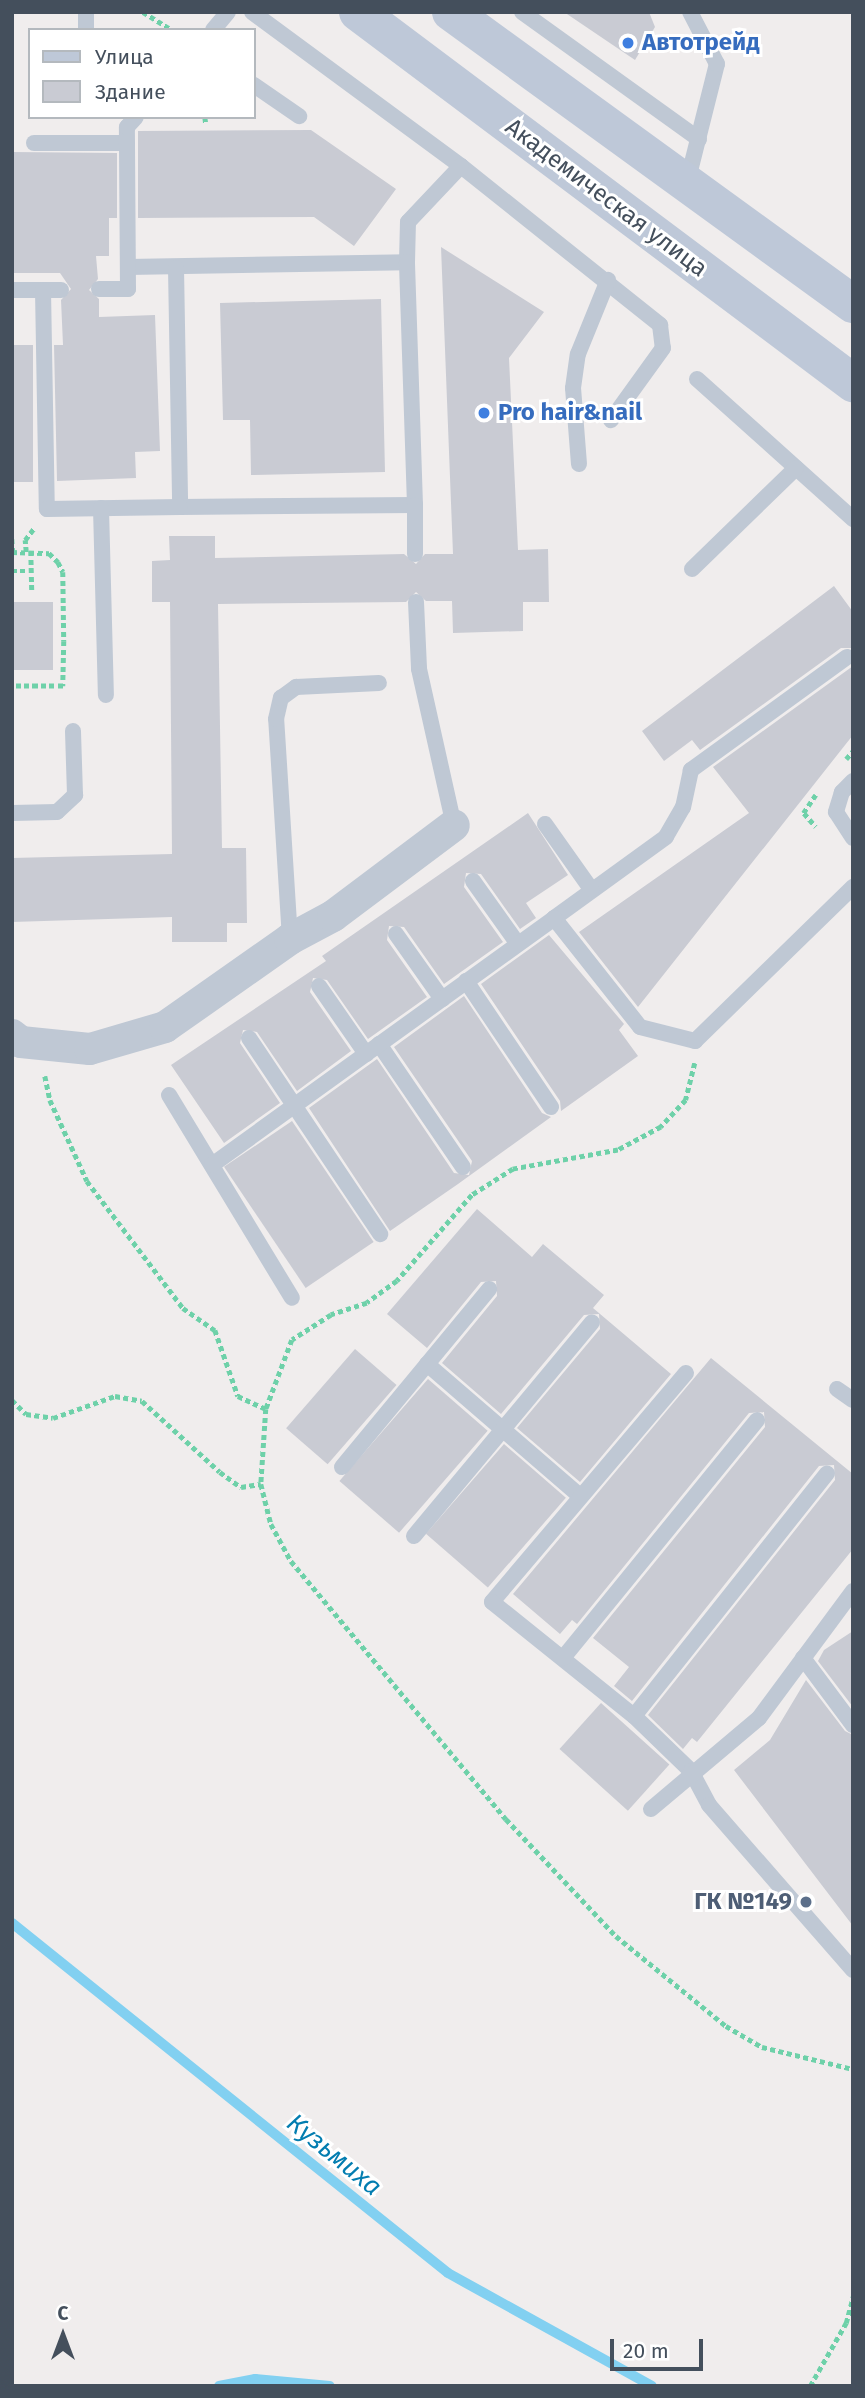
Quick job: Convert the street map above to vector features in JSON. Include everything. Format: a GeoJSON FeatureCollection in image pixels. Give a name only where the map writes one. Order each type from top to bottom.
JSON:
{"type":"FeatureCollection","features":[{"type":"Feature","properties":{"kind":"main road","name":"Академическая улица"},"geometry":{"type":"LineString","coordinates":[[358,12],[853,383]]}},
{"type":"Feature","properties":{"kind":"main road"},"geometry":{"type":"LineString","coordinates":[[451,12],[853,304]]}},
{"type":"Feature","properties":{"kind":"street"},"geometry":{"type":"LineString","coordinates":[[26,1040],[90,1049],[164,1027],[290,939],[334,916],[454,825]]}},
{"type":"Feature","properties":{"kind":"lane"},"geometry":{"type":"LineString","coordinates":[[215,28],[228,12]]}},
{"type":"Feature","properties":{"kind":"lane"},"geometry":{"type":"LineString","coordinates":[[251,12],[461,166],[660,325],[663,348],[611,420]]}},
{"type":"Feature","properties":{"kind":"lane"},"geometry":{"type":"LineString","coordinates":[[522,12],[699,139]]}},
{"type":"Feature","properties":{"kind":"lane"},"geometry":{"type":"LineString","coordinates":[[686,185],[717,64],[690,12]]}},
{"type":"Feature","properties":{"kind":"lane"},"geometry":{"type":"LineString","coordinates":[[256,86],[299,116]]}},
{"type":"Feature","properties":{"kind":"lane"},"geometry":{"type":"LineString","coordinates":[[99,289],[128,289],[127,127],[134,119]]}},
{"type":"Feature","properties":{"kind":"lane"},"geometry":{"type":"LineString","coordinates":[[34,143],[127,143]]}},
{"type":"Feature","properties":{"kind":"lane"},"geometry":{"type":"LineString","coordinates":[[415,554],[408,222],[461,166]]}},
{"type":"Feature","properties":{"kind":"lane"},"geometry":{"type":"LineString","coordinates":[[128,267],[407,262]]}},
{"type":"Feature","properties":{"kind":"lane"},"geometry":{"type":"LineString","coordinates":[[176,268],[180,507]]}},
{"type":"Feature","properties":{"kind":"lane"},"geometry":{"type":"LineString","coordinates":[[579,464],[573,388],[578,354],[608,281]]}},
{"type":"Feature","properties":{"kind":"lane"},"geometry":{"type":"LineString","coordinates":[[12,290],[61,290]]}},
{"type":"Feature","properties":{"kind":"lane"},"geometry":{"type":"LineString","coordinates":[[43,290],[47,509],[415,505]]}},
{"type":"Feature","properties":{"kind":"lane"},"geometry":{"type":"LineString","coordinates":[[697,379],[853,519]]}},
{"type":"Feature","properties":{"kind":"lane"},"geometry":{"type":"LineString","coordinates":[[692,569],[796,468]]}},
{"type":"Feature","properties":{"kind":"lane"},"geometry":{"type":"LineString","coordinates":[[101,508],[106,695]]}},
{"type":"Feature","properties":{"kind":"lane"},"geometry":{"type":"LineString","coordinates":[[416,602],[419,669],[454,825]]}},
{"type":"Feature","properties":{"kind":"lane"},"geometry":{"type":"LineString","coordinates":[[212,1165],[666,837],[683,807],[691,770],[847,657]]}},
{"type":"Feature","properties":{"kind":"lane"},"geometry":{"type":"LineString","coordinates":[[290,939],[276,719],[281,698],[296,687],[379,683]]}},
{"type":"Feature","properties":{"kind":"lane"},"geometry":{"type":"LineString","coordinates":[[12,813],[57,812],[75,795],[73,731]]}},
{"type":"Feature","properties":{"kind":"lane"},"geometry":{"type":"LineString","coordinates":[[853,781],[842,792],[836,812],[853,838]]}},
{"type":"Feature","properties":{"kind":"lane"},"geometry":{"type":"LineString","coordinates":[[545,824],[591,889]]}},
{"type":"Feature","properties":{"kind":"lane"},"geometry":{"type":"LineString","coordinates":[[472,881],[517,944]]}},
{"type":"Feature","properties":{"kind":"lane"},"geometry":{"type":"LineString","coordinates":[[554,918],[640,1027],[695,1041],[853,887]]}},
{"type":"Feature","properties":{"kind":"lane"},"geometry":{"type":"LineString","coordinates":[[396,934],[442,999]]}},
{"type":"Feature","properties":{"kind":"lane"},"geometry":{"type":"LineString","coordinates":[[466,981],[551,1107]]}},
{"type":"Feature","properties":{"kind":"lane"},"geometry":{"type":"LineString","coordinates":[[319,986],[372,1049],[463,1167]]}},
{"type":"Feature","properties":{"kind":"lane"},"geometry":{"type":"LineString","coordinates":[[249,1038],[380,1234]]}},
{"type":"Feature","properties":{"kind":"lane"},"geometry":{"type":"LineString","coordinates":[[169,1095],[292,1298]]}},
{"type":"Feature","properties":{"kind":"lane"},"geometry":{"type":"LineString","coordinates":[[342,1466],[489,1289]]}},
{"type":"Feature","properties":{"kind":"lane"},"geometry":{"type":"LineString","coordinates":[[414,1536],[592,1322]]}},
{"type":"Feature","properties":{"kind":"lane"},"geometry":{"type":"LineString","coordinates":[[427,1364],[581,1497]]}},
{"type":"Feature","properties":{"kind":"lane"},"geometry":{"type":"LineString","coordinates":[[686,1373],[492,1602],[634,1716],[694,1777],[718,1815],[853,1970]]}},
{"type":"Feature","properties":{"kind":"lane"},"geometry":{"type":"LineString","coordinates":[[837,1389],[853,1399]]}},
{"type":"Feature","properties":{"kind":"lane"},"geometry":{"type":"LineString","coordinates":[[563,1658],[757,1420]]}},
{"type":"Feature","properties":{"kind":"lane"},"geometry":{"type":"LineString","coordinates":[[634,1716],[827,1473]]}},
{"type":"Feature","properties":{"kind":"lane"},"geometry":{"type":"LineString","coordinates":[[651,1809],[694,1777],[759,1718],[803,1658],[850,1601]]}},
{"type":"Feature","properties":{"kind":"lane"},"geometry":{"type":"LineString","coordinates":[[803,1658],[853,1724]]}},
{"type":"Feature","properties":{"kind":"path"},"geometry":{"type":"LineString","coordinates":[[143,12],[169,28]]}},
{"type":"Feature","properties":{"kind":"path"},"geometry":{"type":"LineString","coordinates":[[205,119],[206,124]]}},
{"type":"Feature","properties":{"kind":"path"},"geometry":{"type":"LineString","coordinates":[[12,539],[12,552],[49,553],[63,572],[63,686],[12,686]]}},
{"type":"Feature","properties":{"kind":"path"},"geometry":{"type":"LineString","coordinates":[[26,540],[32,571],[32,592]]}},
{"type":"Feature","properties":{"kind":"path"},"geometry":{"type":"LineString","coordinates":[[12,571],[32,571]]}},
{"type":"Feature","properties":{"kind":"path"},"geometry":{"type":"LineString","coordinates":[[26,1040],[87,1181],[183,1308],[215,1330],[238,1396],[266,1409]]}},
{"type":"Feature","properties":{"kind":"path"},"geometry":{"type":"LineString","coordinates":[[12,1400],[26,1414],[53,1418],[116,1396],[142,1401],[220,1472],[241,1486],[261,1485]]}},
{"type":"Feature","properties":{"kind":"path"},"geometry":{"type":"LineString","coordinates":[[810,2386],[846,2323],[853,2296]]}},
{"type":"Feature","properties":{"kind":"building","name":"Автотрейд"},"geometry":{"type":"Polygon","coordinates":[[[564,12],[649,12],[655,27],[635,60],[564,12]]]}},
{"type":"Feature","properties":{"kind":"building"},"geometry":{"type":"Polygon","coordinates":[[[311,130],[396,189],[354,246],[314,217],[138,218],[138,131],[311,130]]]}},
{"type":"Feature","properties":{"kind":"building"},"geometry":{"type":"Polygon","coordinates":[[[12,152],[117,153],[117,218],[109,218],[109,256],[96,256],[98,279],[89,290],[99,299],[99,317],[155,315],[160,451],[135,452],[136,478],[57,481],[54,345],[63,345],[61,300],[71,289],[60,273],[12,273],[12,152]]]}},
{"type":"Feature","properties":{"kind":"building"},"geometry":{"type":"Polygon","coordinates":[[[441,247],[544,312],[509,358],[518,550],[548,549],[549,602],[523,602],[523,631],[453,633],[452,601],[426,601],[416,592],[406,602],[218,604],[222,848],[246,848],[247,923],[227,923],[227,942],[172,942],[172,917],[12,922],[12,858],[172,854],[170,602],[152,602],[152,561],[170,560],[169,536],[215,536],[215,558],[404,554],[416,564],[425,554],[453,554],[441,247]]]}},
{"type":"Feature","properties":{"kind":"building"},"geometry":{"type":"Polygon","coordinates":[[[381,299],[385,472],[251,475],[250,420],[223,420],[220,303],[381,299]]]}},
{"type":"Feature","properties":{"kind":"building"},"geometry":{"type":"Polygon","coordinates":[[[12,345],[33,345],[33,482],[12,482],[12,345]]]}},
{"type":"Feature","properties":{"kind":"building"},"geometry":{"type":"Polygon","coordinates":[[[834,586],[853,612],[853,648],[841,648],[700,750],[692,740],[664,761],[642,731],[834,586]]]}},
{"type":"Feature","properties":{"kind":"building"},"geometry":{"type":"Polygon","coordinates":[[[12,602],[53,602],[53,670],[12,670],[12,602]]]}},
{"type":"Feature","properties":{"kind":"building"},"geometry":{"type":"Polygon","coordinates":[[[853,666],[853,735],[638,1007],[579,932],[749,813],[713,767],[853,666]]]}},
{"type":"Feature","properties":{"kind":"building"},"geometry":{"type":"Polygon","coordinates":[[[528,813],[568,875],[526,903],[536,918],[520,929],[481,874],[466,873],[464,887],[503,942],[444,984],[404,927],[389,926],[387,940],[427,997],[368,1039],[327,980],[313,978],[310,992],[351,1051],[297,1091],[257,1032],[243,1030],[240,1043],[280,1103],[224,1143],[171,1065],[326,961],[322,956],[528,813]]]}},
{"type":"Feature","properties":{"kind":"building"},"geometry":{"type":"Polygon","coordinates":[[[549,935],[624,1024],[619,1030],[638,1056],[561,1111],[560,1101],[481,984],[549,935]]]}},
{"type":"Feature","properties":{"kind":"building"},"geometry":{"type":"Polygon","coordinates":[[[464,996],[542,1113],[551,1117],[390,1231],[309,1108],[377,1059],[454,1173],[469,1175],[472,1161],[394,1047],[464,996]]]}},
{"type":"Feature","properties":{"kind":"building"},"geometry":{"type":"Polygon","coordinates":[[[292,1121],[374,1242],[306,1288],[224,1167],[292,1121]]]}},
{"type":"Feature","properties":{"kind":"building"},"geometry":{"type":"Polygon","coordinates":[[[477,1209],[532,1257],[543,1244],[604,1295],[593,1308],[671,1374],[580,1482],[517,1428],[600,1329],[599,1314],[584,1315],[501,1414],[442,1363],[497,1296],[496,1281],[481,1282],[427,1348],[387,1314],[477,1209]]]}},
{"type":"Feature","properties":{"kind":"building"},"geometry":{"type":"Polygon","coordinates":[[[355,1349],[397,1385],[328,1464],[286,1428],[355,1349]]]}},
{"type":"Feature","properties":{"kind":"building"},"geometry":{"type":"Polygon","coordinates":[[[711,1358],[853,1474],[853,1549],[697,1742],[692,1738],[683,1749],[648,1715],[835,1480],[834,1465],[819,1466],[632,1701],[614,1686],[629,1667],[593,1638],[765,1427],[764,1412],[749,1413],[577,1624],[572,1620],[560,1634],[513,1594],[711,1358]]]}},
{"type":"Feature","properties":{"kind":"building"},"geometry":{"type":"Polygon","coordinates":[[[428,1379],[488,1431],[399,1533],[339,1481],[428,1379]]]}},
{"type":"Feature","properties":{"kind":"building"},"geometry":{"type":"Polygon","coordinates":[[[504,1444],[566,1498],[488,1588],[426,1534],[504,1444]]]}},
{"type":"Feature","properties":{"kind":"building"},"geometry":{"type":"Polygon","coordinates":[[[853,1631],[853,1707],[818,1661],[824,1650],[853,1631]]]}},
{"type":"Feature","properties":{"kind":"building"},"geometry":{"type":"Polygon","coordinates":[[[806,1680],[845,1731],[853,1735],[853,1926],[734,1770],[770,1740],[806,1680]]]}},
{"type":"Feature","properties":{"kind":"building"},"geometry":{"type":"Polygon","coordinates":[[[601,1703],[669,1765],[628,1811],[560,1749],[601,1703]]]}},
{"type":"Feature","properties":{"kind":"waterway","name":"Кузьмиха"},"geometry":{"type":"LineString","coordinates":[[12,1923],[448,2273],[652,2386]]}},
{"type":"Feature","properties":{"kind":"waterway","name":"Кузьмиха"},"geometry":{"type":"LineString","coordinates":[[219,2386],[255,2379],[330,2386]]}},
{"type":"Feature","properties":{"kind":"place","name":"Автотрейд"},"geometry":{"type":"Point","coordinates":[628,43]}},
{"type":"Feature","properties":{"kind":"place","name":"Pro hair&nail"},"geometry":{"type":"Point","coordinates":[484,413]}},
{"type":"Feature","properties":{"kind":"place","name":"ГК №149"},"geometry":{"type":"Point","coordinates":[806,1902]}}]}
